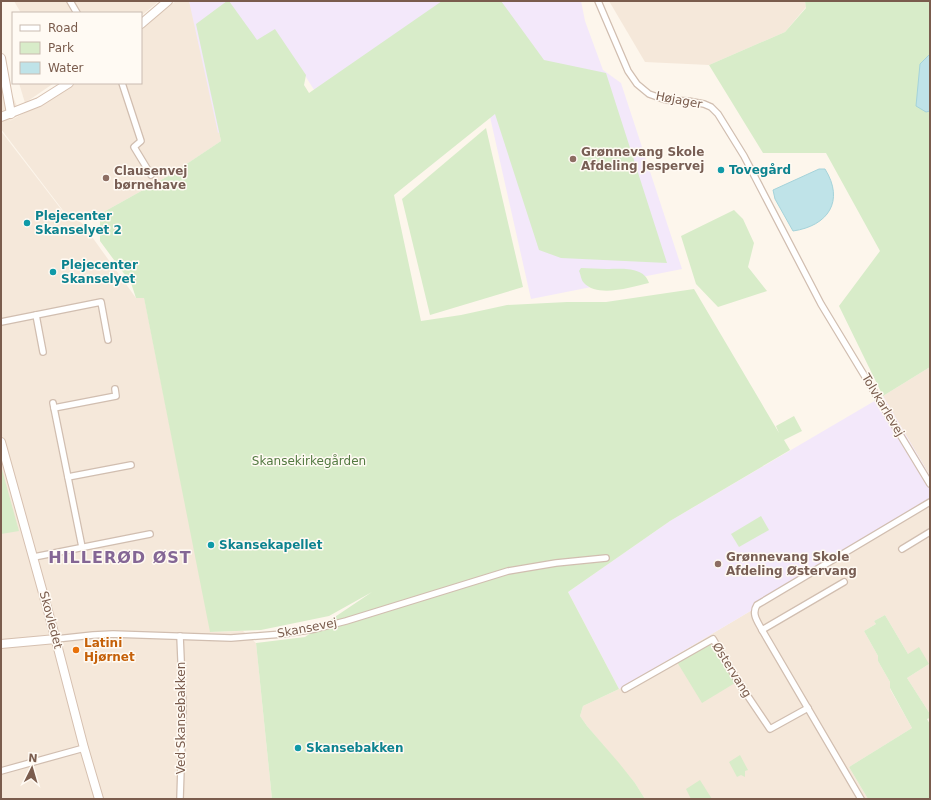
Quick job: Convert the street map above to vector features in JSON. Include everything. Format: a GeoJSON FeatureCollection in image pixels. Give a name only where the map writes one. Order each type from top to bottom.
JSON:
{"type":"FeatureCollection","features":[{"type":"Feature","properties":{"kind":"street"},"geometry":{"type":"LineString","coordinates":[[70,1],[76,12]]}},
{"type":"Feature","properties":{"kind":"street","name":"Højager"},"geometry":{"type":"LineString","coordinates":[[598,1],[628,71],[637,84],[649,94],[666,100],[688,101],[704,104],[711,107],[718,114],[744,156],[821,304],[835,326]]}},
{"type":"Feature","properties":{"kind":"street"},"geometry":{"type":"LineString","coordinates":[[142,23],[162,3]]}},
{"type":"Feature","properties":{"kind":"street"},"geometry":{"type":"LineString","coordinates":[[1,58],[2,72],[11,114]]}},
{"type":"Feature","properties":{"kind":"street"},"geometry":{"type":"LineString","coordinates":[[1,117],[39,102],[67,84]]}},
{"type":"Feature","properties":{"kind":"street"},"geometry":{"type":"LineString","coordinates":[[122,84],[141,141],[134,147],[151,175]]}},
{"type":"Feature","properties":{"kind":"street"},"geometry":{"type":"LineString","coordinates":[[1,322],[101,302],[108,340]]}},
{"type":"Feature","properties":{"kind":"street"},"geometry":{"type":"LineString","coordinates":[[36,315],[43,352]]}},
{"type":"Feature","properties":{"kind":"street","name":"Tolvkarlevej"},"geometry":{"type":"LineString","coordinates":[[835,326],[930,484]]}},
{"type":"Feature","properties":{"kind":"street"},"geometry":{"type":"LineString","coordinates":[[82,547],[54,405],[116,396],[115,389]]}},
{"type":"Feature","properties":{"kind":"street","name":"Skovledet"},"geometry":{"type":"LineString","coordinates":[[1,442],[34,557],[84,748],[99,799]]}},
{"type":"Feature","properties":{"kind":"street"},"geometry":{"type":"LineString","coordinates":[[68,477],[131,465]]}},
{"type":"Feature","properties":{"kind":"street"},"geometry":{"type":"LineString","coordinates":[[862,799],[762,630],[754,615],[754,610],[757,605],[930,502]]}},
{"type":"Feature","properties":{"kind":"street"},"geometry":{"type":"LineString","coordinates":[[902,549],[930,532]]}},
{"type":"Feature","properties":{"kind":"street"},"geometry":{"type":"LineString","coordinates":[[34,557],[150,534]]}},
{"type":"Feature","properties":{"kind":"street","name":"Skansevej"},"geometry":{"type":"LineString","coordinates":[[1,644],[113,634],[230,638],[257,637],[315,629],[508,571],[556,563],[606,558]]}},
{"type":"Feature","properties":{"kind":"street"},"geometry":{"type":"LineString","coordinates":[[762,630],[844,582]]}},
{"type":"Feature","properties":{"kind":"street","name":"Ved Skansebakken"},"geometry":{"type":"LineString","coordinates":[[180,636],[183,706],[180,799]]}},
{"type":"Feature","properties":{"kind":"street","name":"Østervang"},"geometry":{"type":"LineString","coordinates":[[625,689],[713,639],[739,683],[770,729],[808,708]]}},
{"type":"Feature","properties":{"kind":"street"},"geometry":{"type":"LineString","coordinates":[[1,771],[84,748]]}},
{"type":"Feature","properties":{"kind":"shaded area"},"geometry":{"type":"Polygon","coordinates":[[[14,1],[159,1],[142,15],[142,12],[20,12],[14,1]]]}},
{"type":"Feature","properties":{"kind":"shaded area"},"geometry":{"type":"Polygon","coordinates":[[[176,1],[189,1],[196,24],[221,141],[170,175],[100,214],[78,220],[65,213],[1,129],[1,67],[20,114],[8,122],[73,84],[142,84],[142,28],[176,1]]]}},
{"type":"Feature","properties":{"kind":"shaded area","name":"Grønnevang Skole Afdeling Jespervej"},"geometry":{"type":"Polygon","coordinates":[[[189,1],[581,1],[585,21],[603,70],[621,83],[682,269],[531,299],[488,108],[374,184],[304,74],[218,133],[189,1]]]}},
{"type":"Feature","properties":{"kind":"shaded area"},"geometry":{"type":"Polygon","coordinates":[[[609,1],[805,1],[806,7],[785,32],[709,65],[645,62],[609,1]]]}},
{"type":"Feature","properties":{"kind":"shaded area"},"geometry":{"type":"Polygon","coordinates":[[[19,84],[53,84],[25,103],[19,84]]]}},
{"type":"Feature","properties":{"kind":"shaded area"},"geometry":{"type":"Polygon","coordinates":[[[1,131],[64,213],[82,223],[136,298],[144,297],[211,632],[243,631],[256,643],[272,799],[1,799],[1,131]]]}},
{"type":"Feature","properties":{"kind":"shaded area"},"geometry":{"type":"Polygon","coordinates":[[[930,367],[930,476],[883,396],[930,367]]]}},
{"type":"Feature","properties":{"kind":"shaded area","name":"Grønnevang Skole Afdeling Østervang"},"geometry":{"type":"Polygon","coordinates":[[[883,396],[930,476],[930,501],[786,590],[619,689],[568,592],[670,521],[883,396]]]}},
{"type":"Feature","properties":{"kind":"shaded area"},"geometry":{"type":"Polygon","coordinates":[[[930,501],[930,714],[907,678],[929,664],[908,654],[885,615],[874,621],[876,624],[864,631],[890,682],[890,689],[912,728],[849,767],[868,799],[645,799],[635,783],[580,716],[583,706],[619,689],[786,590],[930,501]]]}},
{"type":"Feature","properties":{"kind":"green space","name":"Skansekirkegården"},"geometry":{"type":"Polygon","coordinates":[[[229,1],[257,40],[275,29],[306,75],[304,85],[309,93],[442,1],[501,1],[544,60],[606,73],[667,263],[561,258],[539,250],[495,114],[394,195],[421,321],[461,315],[507,305],[606,302],[694,289],[779,433],[776,426],[794,416],[802,431],[784,440],[790,450],[670,521],[568,592],[619,689],[583,706],[580,716],[635,783],[645,799],[272,799],[256,643],[305,637],[372,592],[329,616],[261,630],[210,632],[144,298],[136,298],[131,283],[100,241],[100,214],[170,175],[221,141],[196,24],[229,1]]]}},
{"type":"Feature","properties":{"kind":"green space"},"geometry":{"type":"Polygon","coordinates":[[[805,1],[930,1],[930,54],[920,64],[926,112],[930,111],[930,367],[883,396],[839,306],[880,251],[826,153],[763,153],[709,65],[785,32],[806,8],[805,1]]]}},
{"type":"Feature","properties":{"kind":"green space"},"geometry":{"type":"Polygon","coordinates":[[[486,128],[523,287],[430,315],[402,199],[486,128]]]}},
{"type":"Feature","properties":{"kind":"green space"},"geometry":{"type":"Polygon","coordinates":[[[734,210],[743,219],[754,243],[748,267],[767,291],[718,307],[696,284],[681,236],[734,210]]]}},
{"type":"Feature","properties":{"kind":"green space"},"geometry":{"type":"Polygon","coordinates":[[[581,268],[625,269],[637,271],[646,278],[649,283],[624,289],[606,291],[598,290],[583,282],[579,271],[581,268]]]}},
{"type":"Feature","properties":{"kind":"green space"},"geometry":{"type":"Polygon","coordinates":[[[1,466],[19,531],[1,534],[1,466]]]}},
{"type":"Feature","properties":{"kind":"green space"},"geometry":{"type":"Polygon","coordinates":[[[761,516],[769,530],[739,547],[731,534],[761,516]]]}},
{"type":"Feature","properties":{"kind":"green space"},"geometry":{"type":"Polygon","coordinates":[[[885,615],[908,654],[919,647],[929,664],[907,678],[930,714],[930,718],[927,719],[930,724],[930,799],[868,799],[849,767],[912,728],[890,688],[890,682],[864,631],[876,624],[874,621],[885,615]]]}},
{"type":"Feature","properties":{"kind":"green space"},"geometry":{"type":"Polygon","coordinates":[[[710,642],[735,683],[702,703],[677,662],[710,642]]]}},
{"type":"Feature","properties":{"kind":"green space"},"geometry":{"type":"Polygon","coordinates":[[[740,755],[748,770],[745,771],[745,777],[741,775],[737,777],[729,762],[740,755]]]}},
{"type":"Feature","properties":{"kind":"green space"},"geometry":{"type":"Polygon","coordinates":[[[700,780],[712,799],[691,799],[686,789],[700,780]]]}},
{"type":"Feature","properties":{"kind":"water"},"geometry":{"type":"Polygon","coordinates":[[[930,54],[930,111],[926,112],[916,106],[920,64],[930,54]]]}},
{"type":"Feature","properties":{"kind":"water"},"geometry":{"type":"Polygon","coordinates":[[[819,169],[825,169],[831,181],[833,201],[830,210],[824,218],[816,224],[793,231],[775,199],[773,190],[819,169]]]}},
{"type":"Feature","properties":{"kind":"place","name":"Grønnevang Skole Afdeling Jespervej"},"geometry":{"type":"Point","coordinates":[573,159]}},
{"type":"Feature","properties":{"kind":"place","name":"Tovegård"},"geometry":{"type":"Point","coordinates":[721,170]}},
{"type":"Feature","properties":{"kind":"place","name":"Clausenvej børnehave"},"geometry":{"type":"Point","coordinates":[106,178]}},
{"type":"Feature","properties":{"kind":"place","name":"Plejecenter Skanselyet 2"},"geometry":{"type":"Point","coordinates":[27,223]}},
{"type":"Feature","properties":{"kind":"place","name":"Plejecenter Skanselyet"},"geometry":{"type":"Point","coordinates":[53,272]}},
{"type":"Feature","properties":{"kind":"place","name":"Skansekapellet"},"geometry":{"type":"Point","coordinates":[211,545]}},
{"type":"Feature","properties":{"kind":"place","name":"Grønnevang Skole Afdeling Østervang"},"geometry":{"type":"Point","coordinates":[718,564]}},
{"type":"Feature","properties":{"kind":"place","name":"Latini Hjørnet"},"geometry":{"type":"Point","coordinates":[76,650]}},
{"type":"Feature","properties":{"kind":"place","name":"Skansebakken"},"geometry":{"type":"Point","coordinates":[298,748]}},
{"type":"Feature","properties":{"kind":"district","name":"HILLERØD ØST"},"geometry":{"type":"Point","coordinates":[120,557]}}]}
